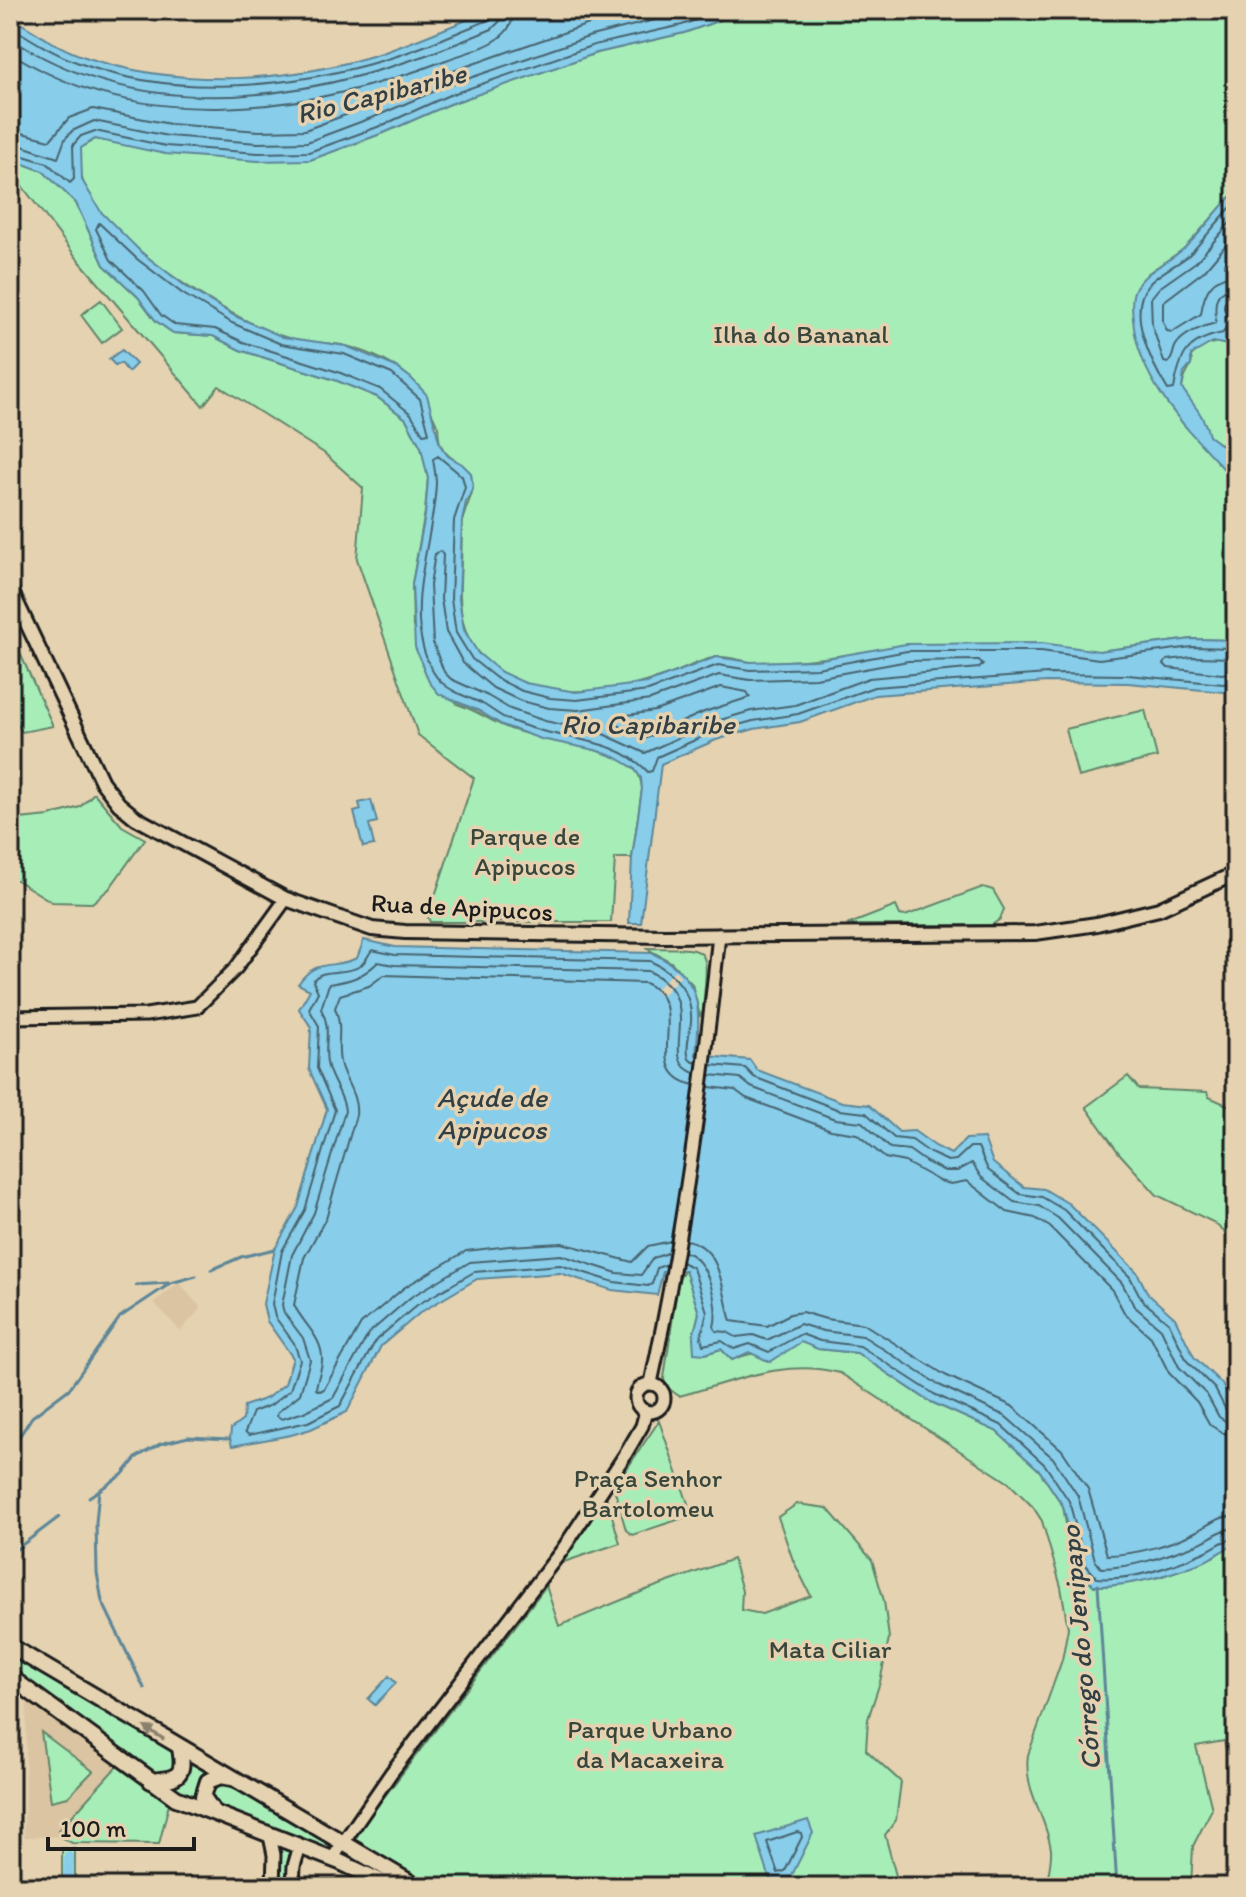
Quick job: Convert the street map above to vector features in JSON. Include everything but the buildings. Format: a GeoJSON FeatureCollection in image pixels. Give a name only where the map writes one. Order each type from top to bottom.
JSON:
{"type":"FeatureCollection","features":[{"type":"Feature","properties":{"kind":"main road","name":"Rua de Apipucos"},"geometry":{"type":"LineString","coordinates":[[10,588],[102,782],[119,804],[157,831],[286,899],[372,929],[405,932],[719,935],[1027,933],[1067,929],[1159,909],[1236,873]]}},
{"type":"Feature","properties":{"kind":"main road"},"geometry":{"type":"LineString","coordinates":[[10,1646],[418,1887]]}},
{"type":"Feature","properties":{"kind":"main road"},"geometry":{"type":"LineString","coordinates":[[10,1677],[176,1798],[332,1859],[393,1887]]}},
{"type":"Feature","properties":{"kind":"main road"},"geometry":{"type":"LineString","coordinates":[[151,1781],[174,1778],[180,1773],[183,1767],[180,1748]]}},
{"type":"Feature","properties":{"kind":"main road"},"geometry":{"type":"LineString","coordinates":[[215,1813],[203,1797],[208,1781],[221,1776],[236,1778]]}},
{"type":"Feature","properties":{"kind":"street"},"geometry":{"type":"LineString","coordinates":[[10,1017],[146,1015],[197,1007],[236,968],[286,899]]}},
{"type":"Feature","properties":{"kind":"street"},"geometry":{"type":"LineString","coordinates":[[646,1411],[638,1401],[638,1390],[651,1383],[670,1298],[707,1048],[719,935]]}},
{"type":"Feature","properties":{"kind":"street"},"geometry":{"type":"LineString","coordinates":[[646,1411],[659,1410],[663,1403],[659,1390],[651,1383]]}},
{"type":"Feature","properties":{"kind":"street"},"geometry":{"type":"LineString","coordinates":[[332,1859],[390,1775],[563,1549],[625,1455],[642,1426],[646,1411]]}},
{"type":"Feature","properties":{"kind":"street"},"geometry":{"type":"LineString","coordinates":[[270,1836],[274,1855],[273,1887]]}},
{"type":"Feature","properties":{"kind":"street"},"geometry":{"type":"LineString","coordinates":[[293,1887],[294,1866],[300,1846]]}},
{"type":"Feature","properties":{"kind":"shaded area"},"geometry":{"type":"Polygon","coordinates":[[[179,1283],[201,1308],[180,1331],[154,1302],[179,1283]]]}},
{"type":"Feature","properties":{"kind":"shaded area"},"geometry":{"type":"Polygon","coordinates":[[[27,1697],[118,1765],[72,1816],[71,1822],[58,1830],[58,1836],[24,1837],[27,1697]]]}},
{"type":"Feature","properties":{"kind":"green space","name":"Ilha do Bananal"},"geometry":{"type":"Polygon","coordinates":[[[748,10],[1236,10],[1236,191],[1184,249],[1147,274],[1132,306],[1224,469],[1236,482],[1236,640],[1192,639],[1099,651],[845,655],[777,662],[719,657],[648,681],[606,690],[563,691],[522,682],[488,663],[477,652],[464,626],[460,596],[462,531],[473,490],[472,478],[444,451],[436,422],[411,379],[393,365],[358,350],[282,336],[230,312],[199,293],[137,249],[112,225],[93,201],[81,174],[81,148],[95,139],[310,160],[450,104],[597,53],[684,33],[748,10]]]}},
{"type":"Feature","properties":{"kind":"green space","name":"Parque de Apipucos"},"geometry":{"type":"Polygon","coordinates":[[[10,159],[43,171],[76,203],[104,265],[138,297],[156,321],[173,333],[213,336],[240,350],[335,380],[377,397],[406,419],[421,447],[428,477],[412,584],[413,627],[457,704],[522,733],[612,756],[626,763],[640,777],[642,789],[632,858],[615,858],[611,922],[430,922],[428,917],[474,778],[418,735],[357,559],[363,488],[324,453],[219,386],[203,406],[77,258],[10,170],[10,159]]]}},
{"type":"Feature","properties":{"kind":"green space"},"geometry":{"type":"Polygon","coordinates":[[[1236,292],[1236,465],[1221,445],[1208,436],[1201,417],[1182,389],[1194,353],[1206,345],[1230,339],[1235,324],[1232,308],[1236,292]]]}},
{"type":"Feature","properties":{"kind":"green space"},"geometry":{"type":"Polygon","coordinates":[[[101,300],[122,328],[102,343],[81,315],[101,300]]]}},
{"type":"Feature","properties":{"kind":"green space"},"geometry":{"type":"Polygon","coordinates":[[[10,631],[53,726],[22,732],[10,711],[10,631]]]}},
{"type":"Feature","properties":{"kind":"green space"},"geometry":{"type":"Polygon","coordinates":[[[1145,710],[1157,757],[1078,777],[1066,729],[1145,710]]]}},
{"type":"Feature","properties":{"kind":"green space"},"geometry":{"type":"Polygon","coordinates":[[[94,793],[122,826],[145,839],[109,889],[92,903],[52,902],[10,876],[10,820],[49,816],[80,807],[94,793]]]}},
{"type":"Feature","properties":{"kind":"green space"},"geometry":{"type":"Polygon","coordinates":[[[983,887],[993,890],[1004,909],[1000,919],[992,925],[847,925],[896,906],[900,915],[905,916],[983,887]]]}},
{"type":"Feature","properties":{"kind":"green space"},"geometry":{"type":"Polygon","coordinates":[[[646,948],[695,950],[702,954],[706,973],[700,1016],[692,984],[671,962],[646,948]]]}},
{"type":"Feature","properties":{"kind":"green space"},"geometry":{"type":"Polygon","coordinates":[[[1128,1076],[1139,1089],[1207,1092],[1209,1097],[1236,1109],[1236,1242],[1213,1222],[1157,1195],[1119,1153],[1086,1107],[1128,1076]]]}},
{"type":"Feature","properties":{"kind":"green space"},"geometry":{"type":"Polygon","coordinates":[[[685,1270],[699,1313],[693,1337],[705,1354],[721,1349],[732,1360],[801,1341],[818,1349],[857,1353],[929,1401],[996,1431],[1039,1470],[1063,1506],[1068,1536],[1079,1570],[1104,1586],[1160,1577],[1215,1556],[1224,1548],[1236,1546],[1236,1779],[1233,1779],[1224,1741],[1196,1746],[1212,1809],[1193,1846],[1191,1887],[1046,1887],[1051,1849],[1029,1780],[1028,1755],[1062,1660],[1068,1628],[1061,1587],[1042,1521],[1033,1507],[1009,1483],[840,1373],[799,1368],[779,1370],[679,1396],[665,1386],[664,1378],[677,1288],[685,1270]]]}},
{"type":"Feature","properties":{"kind":"green space","name":"Praça Senhor Bartolomeu"},"geometry":{"type":"Polygon","coordinates":[[[659,1421],[692,1515],[632,1535],[626,1530],[614,1488],[659,1421]]]}},
{"type":"Feature","properties":{"kind":"green space","name":"Praça Senhor Bartolomeu"},"geometry":{"type":"Polygon","coordinates":[[[605,1492],[620,1543],[549,1567],[605,1492]]]}},
{"type":"Feature","properties":{"kind":"green space","name":"Parque Urbano da Macaxeira"},"geometry":{"type":"Polygon","coordinates":[[[797,1504],[827,1508],[872,1560],[884,1601],[889,1638],[868,1719],[866,1750],[901,1782],[896,1820],[885,1835],[899,1887],[422,1887],[356,1845],[355,1835],[546,1586],[559,1626],[733,1559],[742,1591],[741,1610],[762,1614],[811,1596],[793,1560],[778,1517],[797,1504]]]}},
{"type":"Feature","properties":{"kind":"green space"},"geometry":{"type":"Polygon","coordinates":[[[10,1652],[169,1749],[325,1835],[326,1847],[320,1849],[177,1792],[10,1672],[10,1652]]]}},
{"type":"Feature","properties":{"kind":"green space"},"geometry":{"type":"Polygon","coordinates":[[[41,1732],[93,1771],[68,1797],[51,1801],[41,1732]]]}},
{"type":"Feature","properties":{"kind":"green space"},"geometry":{"type":"Polygon","coordinates":[[[118,1765],[169,1797],[159,1844],[72,1843],[58,1836],[58,1830],[71,1822],[72,1816],[118,1765]]]}},
{"type":"Feature","properties":{"kind":"green space"},"geometry":{"type":"Polygon","coordinates":[[[280,1847],[289,1852],[288,1887],[276,1887],[280,1847]]]}},
{"type":"Feature","properties":{"kind":"green space"},"geometry":{"type":"Polygon","coordinates":[[[62,1848],[75,1849],[75,1887],[62,1887],[62,1848]]]}},
{"type":"Feature","properties":{"kind":"water","name":"Rio Capibaribe"},"geometry":{"type":"Polygon","coordinates":[[[493,10],[748,10],[684,33],[597,53],[450,104],[310,160],[258,161],[165,154],[95,139],[81,148],[82,180],[101,212],[142,253],[188,288],[235,316],[283,337],[346,346],[396,367],[427,395],[440,445],[448,456],[471,473],[473,489],[462,521],[459,599],[464,630],[478,653],[501,672],[525,683],[576,692],[647,683],[716,657],[750,662],[816,660],[906,644],[1042,643],[1099,651],[1192,639],[1236,640],[1236,688],[1224,692],[1128,683],[1047,682],[875,695],[800,722],[754,729],[716,740],[661,764],[641,923],[629,923],[632,858],[642,789],[641,778],[634,768],[595,750],[541,739],[502,725],[479,711],[439,694],[429,682],[415,647],[412,584],[425,515],[428,479],[421,447],[406,419],[377,397],[335,380],[240,350],[213,336],[173,333],[156,321],[138,297],[104,265],[76,203],[43,171],[10,159],[10,17],[65,49],[121,67],[197,78],[235,78],[274,76],[349,62],[399,47],[493,10]]]}},
{"type":"Feature","properties":{"kind":"water"},"geometry":{"type":"Polygon","coordinates":[[[1236,191],[1236,292],[1232,308],[1235,327],[1228,345],[1213,342],[1191,355],[1191,365],[1184,373],[1182,388],[1202,417],[1209,436],[1221,445],[1236,465],[1236,482],[1186,428],[1157,387],[1137,343],[1132,304],[1139,283],[1189,243],[1236,191]]]}},
{"type":"Feature","properties":{"kind":"water"},"geometry":{"type":"Polygon","coordinates":[[[122,350],[136,364],[128,372],[121,363],[115,365],[109,359],[122,350]]]}},
{"type":"Feature","properties":{"kind":"water"},"geometry":{"type":"Polygon","coordinates":[[[371,800],[377,822],[369,824],[374,845],[363,847],[354,812],[361,810],[359,803],[371,800]]]}},
{"type":"Feature","properties":{"kind":"water","name":"Açude de Apipucos"},"geometry":{"type":"Polygon","coordinates":[[[364,940],[395,947],[652,953],[681,972],[695,994],[698,1022],[696,1055],[750,1060],[757,1070],[842,1102],[869,1105],[899,1132],[914,1131],[951,1154],[966,1139],[984,1138],[993,1163],[1024,1187],[1044,1189],[1069,1204],[1137,1272],[1148,1294],[1175,1318],[1194,1357],[1222,1384],[1236,1411],[1233,1429],[1236,1464],[1232,1467],[1236,1484],[1236,1546],[1163,1576],[1094,1586],[1079,1570],[1063,1506],[1039,1470],[996,1431],[929,1401],[857,1353],[818,1349],[801,1342],[770,1362],[749,1352],[732,1360],[721,1349],[705,1354],[694,1353],[693,1337],[699,1313],[685,1270],[663,1272],[657,1295],[612,1290],[560,1273],[477,1279],[421,1312],[381,1346],[347,1412],[291,1435],[232,1446],[231,1429],[243,1420],[244,1406],[267,1398],[285,1384],[293,1358],[267,1321],[263,1304],[275,1249],[298,1207],[327,1109],[309,1069],[311,1027],[299,1009],[310,990],[298,984],[318,967],[357,958],[364,940]]]}},
{"type":"Feature","properties":{"kind":"water"},"geometry":{"type":"Polygon","coordinates":[[[389,1676],[396,1683],[375,1705],[368,1699],[389,1676]]]}},
{"type":"Feature","properties":{"kind":"water"},"geometry":{"type":"Polygon","coordinates":[[[808,1820],[813,1833],[790,1879],[772,1885],[756,1836],[808,1820]]]}},
{"type":"Feature","properties":{"kind":"pier"},"geometry":{"type":"Polygon","coordinates":[[[675,970],[680,976],[661,997],[654,991],[675,970]]]}},
{"type":"Feature","properties":{"kind":"waterway"},"geometry":{"type":"LineString","coordinates":[[211,1270],[241,1257],[275,1249]]}},
{"type":"Feature","properties":{"kind":"waterway"},"geometry":{"type":"LineString","coordinates":[[10,1451],[32,1417],[69,1389],[120,1317],[171,1283],[196,1276]]}},
{"type":"Feature","properties":{"kind":"waterway"},"geometry":{"type":"LineString","coordinates":[[136,1285],[168,1283]]}},
{"type":"Feature","properties":{"kind":"waterway"},"geometry":{"type":"LineString","coordinates":[[89,1497],[122,1475],[137,1457],[160,1444],[188,1437],[230,1439]]}},
{"type":"Feature","properties":{"kind":"waterway"},"geometry":{"type":"LineString","coordinates":[[99,1490],[97,1573],[102,1601],[144,1688]]}},
{"type":"Feature","properties":{"kind":"waterway"},"geometry":{"type":"LineString","coordinates":[[10,1554],[59,1517]]}},
{"type":"Feature","properties":{"kind":"waterway","name":"Córrego do Jenipapo"},"geometry":{"type":"LineString","coordinates":[[1098,1585],[1117,1887]]}},
{"type":"Feature","properties":{"kind":"waterway"},"geometry":{"type":"LineString","coordinates":[[68,1887],[69,1857]]}},
{"type":"Feature","properties":{"kind":"park label","name":"Mata Ciliar"},"geometry":{"type":"Point","coordinates":[830,1649]}}]}
